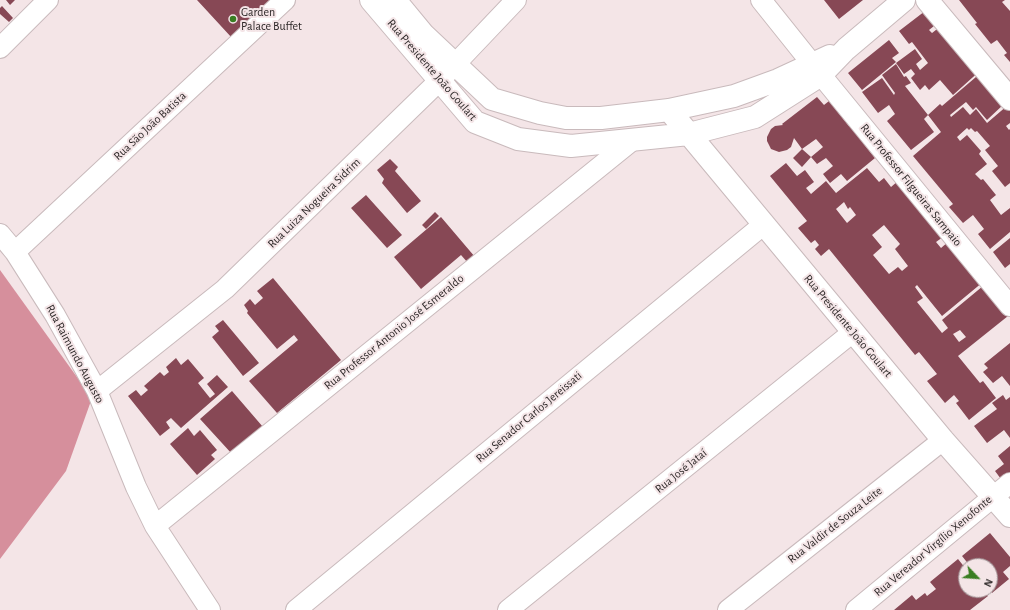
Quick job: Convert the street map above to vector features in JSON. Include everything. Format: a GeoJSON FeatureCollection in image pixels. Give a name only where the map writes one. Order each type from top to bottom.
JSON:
{"type":"FeatureCollection","features":[{"type":"Feature","properties":{"kind":"street"},"geometry":{"type":"LineString","coordinates":[[0,48],[48,0]]}},
{"type":"Feature","properties":{"kind":"street","name":"Rua São João Batista"},"geometry":{"type":"LineString","coordinates":[[15,252],[285,0]]}},
{"type":"Feature","properties":{"kind":"street","name":"Rua Presidente João Goulart"},"geometry":{"type":"LineString","coordinates":[[371,0],[448,73],[492,99],[540,113],[566,118],[601,118],[669,110],[734,96],[778,80],[817,70]]}},
{"type":"Feature","properties":{"kind":"street","name":"Rua Presidente João Goulart"},"geometry":{"type":"LineString","coordinates":[[395,0],[423,34],[448,73],[475,122],[518,139],[571,146],[689,134],[755,117],[846,49],[904,0]]}},
{"type":"Feature","properties":{"kind":"street","name":"Rua Luiza Nogueira Sidrim"},"geometry":{"type":"LineString","coordinates":[[97,391],[225,289],[448,73],[516,0]]}},
{"type":"Feature","properties":{"kind":"street","name":"Rua Professor Filgueiras Sampaio"},"geometry":{"type":"LineString","coordinates":[[761,0],[1010,306]]}},
{"type":"Feature","properties":{"kind":"street"},"geometry":{"type":"LineString","coordinates":[[927,0],[1010,99]]}},
{"type":"Feature","properties":{"kind":"street","name":"Rua Presidente João Goulart"},"geometry":{"type":"LineString","coordinates":[[669,110],[942,440],[1010,516]]}},
{"type":"Feature","properties":{"kind":"street","name":"Rua Professor Antonio José Esmeraldo"},"geometry":{"type":"LineString","coordinates":[[154,526],[634,139]]}},
{"type":"Feature","properties":{"kind":"street","name":"Rua Senador Carlos Jereissati"},"geometry":{"type":"LineString","coordinates":[[296,610],[763,224]]}},
{"type":"Feature","properties":{"kind":"street","name":"Rua Raimundo Augusto"},"geometry":{"type":"LineString","coordinates":[[0,234],[15,252],[55,314],[97,391],[136,487],[154,526],[210,610]]}},
{"type":"Feature","properties":{"kind":"street","name":"Rua José Jataí"},"geometry":{"type":"LineString","coordinates":[[508,610],[853,332]]}},
{"type":"Feature","properties":{"kind":"street","name":"Rua Valdir de Souza Leite"},"geometry":{"type":"LineString","coordinates":[[728,610],[942,440]]}},
{"type":"Feature","properties":{"kind":"street","name":"Rua Vereador Virgílio Xenofonte"},"geometry":{"type":"LineString","coordinates":[[856,610],[1010,483]]}},
{"type":"Feature","properties":{"kind":"shaded area"},"geometry":{"type":"Polygon","coordinates":[[[0,270],[92,398],[66,471],[0,559],[0,270]]]}},
{"type":"Feature","properties":{"kind":"building"},"geometry":{"type":"Polygon","coordinates":[[[6,0],[15,0],[10,5],[6,0]]]}},
{"type":"Feature","properties":{"kind":"building","name":"Garden Palace Buffet"},"geometry":{"type":"Polygon","coordinates":[[[197,0],[273,0],[232,38],[197,0]]]}},
{"type":"Feature","properties":{"kind":"building"},"geometry":{"type":"Polygon","coordinates":[[[824,0],[863,0],[839,19],[824,0]]]}},
{"type":"Feature","properties":{"kind":"building"},"geometry":{"type":"Polygon","coordinates":[[[959,0],[1005,0],[1002,2],[1010,11],[1010,62],[1004,55],[1007,53],[997,40],[991,44],[959,0]]]}},
{"type":"Feature","properties":{"kind":"building"},"geometry":{"type":"Polygon","coordinates":[[[2,6],[13,18],[9,22],[0,14],[0,8],[2,6]]]}},
{"type":"Feature","properties":{"kind":"building"},"geometry":{"type":"Polygon","coordinates":[[[929,8],[939,22],[929,30],[932,33],[941,26],[954,41],[950,45],[963,60],[969,54],[982,69],[953,95],[940,80],[929,90],[925,85],[920,90],[911,78],[915,74],[911,69],[904,74],[896,63],[915,49],[922,59],[916,64],[920,70],[928,63],[912,42],[909,44],[899,31],[929,8]]]}},
{"type":"Feature","properties":{"kind":"building"},"geometry":{"type":"Polygon","coordinates":[[[889,40],[899,53],[892,58],[896,62],[862,90],[848,73],[889,40]]]}},
{"type":"Feature","properties":{"kind":"building"},"geometry":{"type":"Polygon","coordinates":[[[896,64],[904,77],[906,76],[911,83],[905,86],[928,115],[924,119],[934,132],[911,150],[887,121],[895,114],[889,105],[878,113],[862,92],[882,78],[894,95],[895,93],[882,75],[896,64]]]}},
{"type":"Feature","properties":{"kind":"building"},"geometry":{"type":"Polygon","coordinates":[[[983,71],[1004,104],[987,120],[976,107],[973,110],[966,102],[950,115],[951,117],[963,107],[970,115],[976,109],[987,123],[1008,105],[1010,108],[1010,123],[1006,126],[1009,130],[1010,129],[1010,183],[1005,187],[992,171],[998,166],[985,150],[990,146],[977,131],[975,132],[971,128],[969,130],[967,128],[957,137],[960,141],[967,135],[981,151],[979,154],[987,164],[975,174],[981,180],[983,179],[996,195],[990,200],[1001,215],[1010,208],[1010,232],[990,249],[978,234],[984,229],[973,215],[963,223],[949,207],[953,204],[913,156],[941,132],[928,115],[940,104],[942,106],[983,71]]]}},
{"type":"Feature","properties":{"kind":"building"},"geometry":{"type":"Polygon","coordinates":[[[817,97],[824,105],[829,101],[849,126],[853,123],[866,140],[863,143],[875,158],[847,181],[841,174],[830,183],[823,174],[833,166],[826,158],[817,164],[811,157],[823,147],[816,139],[802,149],[794,138],[791,147],[787,150],[779,152],[771,149],[767,141],[767,137],[771,129],[775,126],[783,125],[782,124],[817,97]]]}},
{"type":"Feature","properties":{"kind":"building"},"geometry":{"type":"Polygon","coordinates":[[[802,149],[811,157],[802,167],[793,158],[802,149]]]}},
{"type":"Feature","properties":{"kind":"building"},"geometry":{"type":"Polygon","coordinates":[[[390,159],[398,167],[395,171],[421,201],[407,213],[382,183],[384,179],[377,170],[390,159]]]}},
{"type":"Feature","properties":{"kind":"building"},"geometry":{"type":"Polygon","coordinates":[[[786,163],[797,176],[805,170],[814,182],[806,188],[811,194],[826,181],[836,193],[867,168],[879,182],[884,178],[891,187],[898,181],[943,237],[936,242],[941,248],[948,242],[983,282],[942,316],[917,285],[915,287],[923,298],[917,302],[942,333],[948,328],[942,320],[983,286],[1008,316],[958,356],[980,383],[983,381],[996,398],[969,420],[956,403],[959,401],[954,395],[945,403],[927,381],[937,374],[919,352],[915,355],[829,249],[821,256],[815,249],[819,245],[815,240],[811,243],[798,228],[807,221],[770,176],[786,163]],[[844,202],[836,209],[847,223],[856,215],[850,207],[848,209],[844,202]],[[884,225],[872,235],[882,247],[873,255],[889,274],[898,267],[902,271],[908,266],[895,249],[900,244],[884,225]],[[960,330],[953,334],[959,342],[966,337],[960,330]]]}},
{"type":"Feature","properties":{"kind":"building"},"geometry":{"type":"Polygon","coordinates":[[[366,195],[402,235],[387,248],[351,208],[366,195]]]}},
{"type":"Feature","properties":{"kind":"building"},"geometry":{"type":"Polygon","coordinates":[[[435,212],[439,216],[426,229],[422,225],[435,212]]]}},
{"type":"Feature","properties":{"kind":"building"},"geometry":{"type":"Polygon","coordinates":[[[441,217],[475,257],[468,263],[461,255],[421,289],[394,257],[441,217]]]}},
{"type":"Feature","properties":{"kind":"building"},"geometry":{"type":"Polygon","coordinates":[[[1010,238],[1010,264],[1005,268],[993,252],[1010,238]]]}},
{"type":"Feature","properties":{"kind":"building"},"geometry":{"type":"Polygon","coordinates":[[[273,278],[341,360],[277,413],[249,381],[298,340],[294,335],[277,349],[247,313],[248,311],[244,305],[250,299],[255,305],[263,298],[257,291],[273,278]]]}},
{"type":"Feature","properties":{"kind":"building"},"geometry":{"type":"Polygon","coordinates":[[[223,320],[259,363],[243,376],[212,337],[219,331],[215,326],[223,320]]]}},
{"type":"Feature","properties":{"kind":"building"},"geometry":{"type":"Polygon","coordinates":[[[1010,343],[1010,386],[1002,376],[993,383],[983,372],[988,368],[984,364],[1010,343]]]}},
{"type":"Feature","properties":{"kind":"building"},"geometry":{"type":"Polygon","coordinates":[[[176,358],[181,365],[188,359],[204,378],[198,383],[210,398],[215,394],[207,384],[217,375],[228,387],[181,428],[171,418],[166,422],[170,428],[160,436],[128,396],[136,390],[141,396],[148,390],[144,386],[160,372],[164,376],[169,372],[166,367],[176,358]]]}},
{"type":"Feature","properties":{"kind":"building"},"geometry":{"type":"Polygon","coordinates":[[[232,391],[263,427],[232,454],[200,419],[232,391]]]}},
{"type":"Feature","properties":{"kind":"building"},"geometry":{"type":"Polygon","coordinates":[[[1003,395],[1006,400],[1010,397],[1010,438],[1004,430],[987,443],[974,426],[997,409],[992,403],[1003,395]]]}},
{"type":"Feature","properties":{"kind":"building"},"geometry":{"type":"Polygon","coordinates":[[[188,428],[194,436],[200,430],[217,450],[211,455],[215,459],[197,475],[170,444],[188,428]]]}},
{"type":"Feature","properties":{"kind":"building"},"geometry":{"type":"Polygon","coordinates":[[[1010,446],[1010,478],[1004,483],[995,471],[1004,464],[998,456],[1010,446]]]}},
{"type":"Feature","properties":{"kind":"building"},"geometry":{"type":"Polygon","coordinates":[[[990,533],[1010,557],[1010,566],[1003,572],[1009,579],[998,588],[998,558],[964,558],[962,556],[990,533]]]}},
{"type":"Feature","properties":{"kind":"building"},"geometry":{"type":"Polygon","coordinates":[[[958,559],[958,598],[985,598],[970,610],[894,610],[912,595],[916,600],[925,593],[927,596],[936,589],[930,582],[958,559]]]}},
{"type":"Feature","properties":{"kind":"place","name":"Garden Palace Buffet"},"geometry":{"type":"Point","coordinates":[233,19]}}]}
